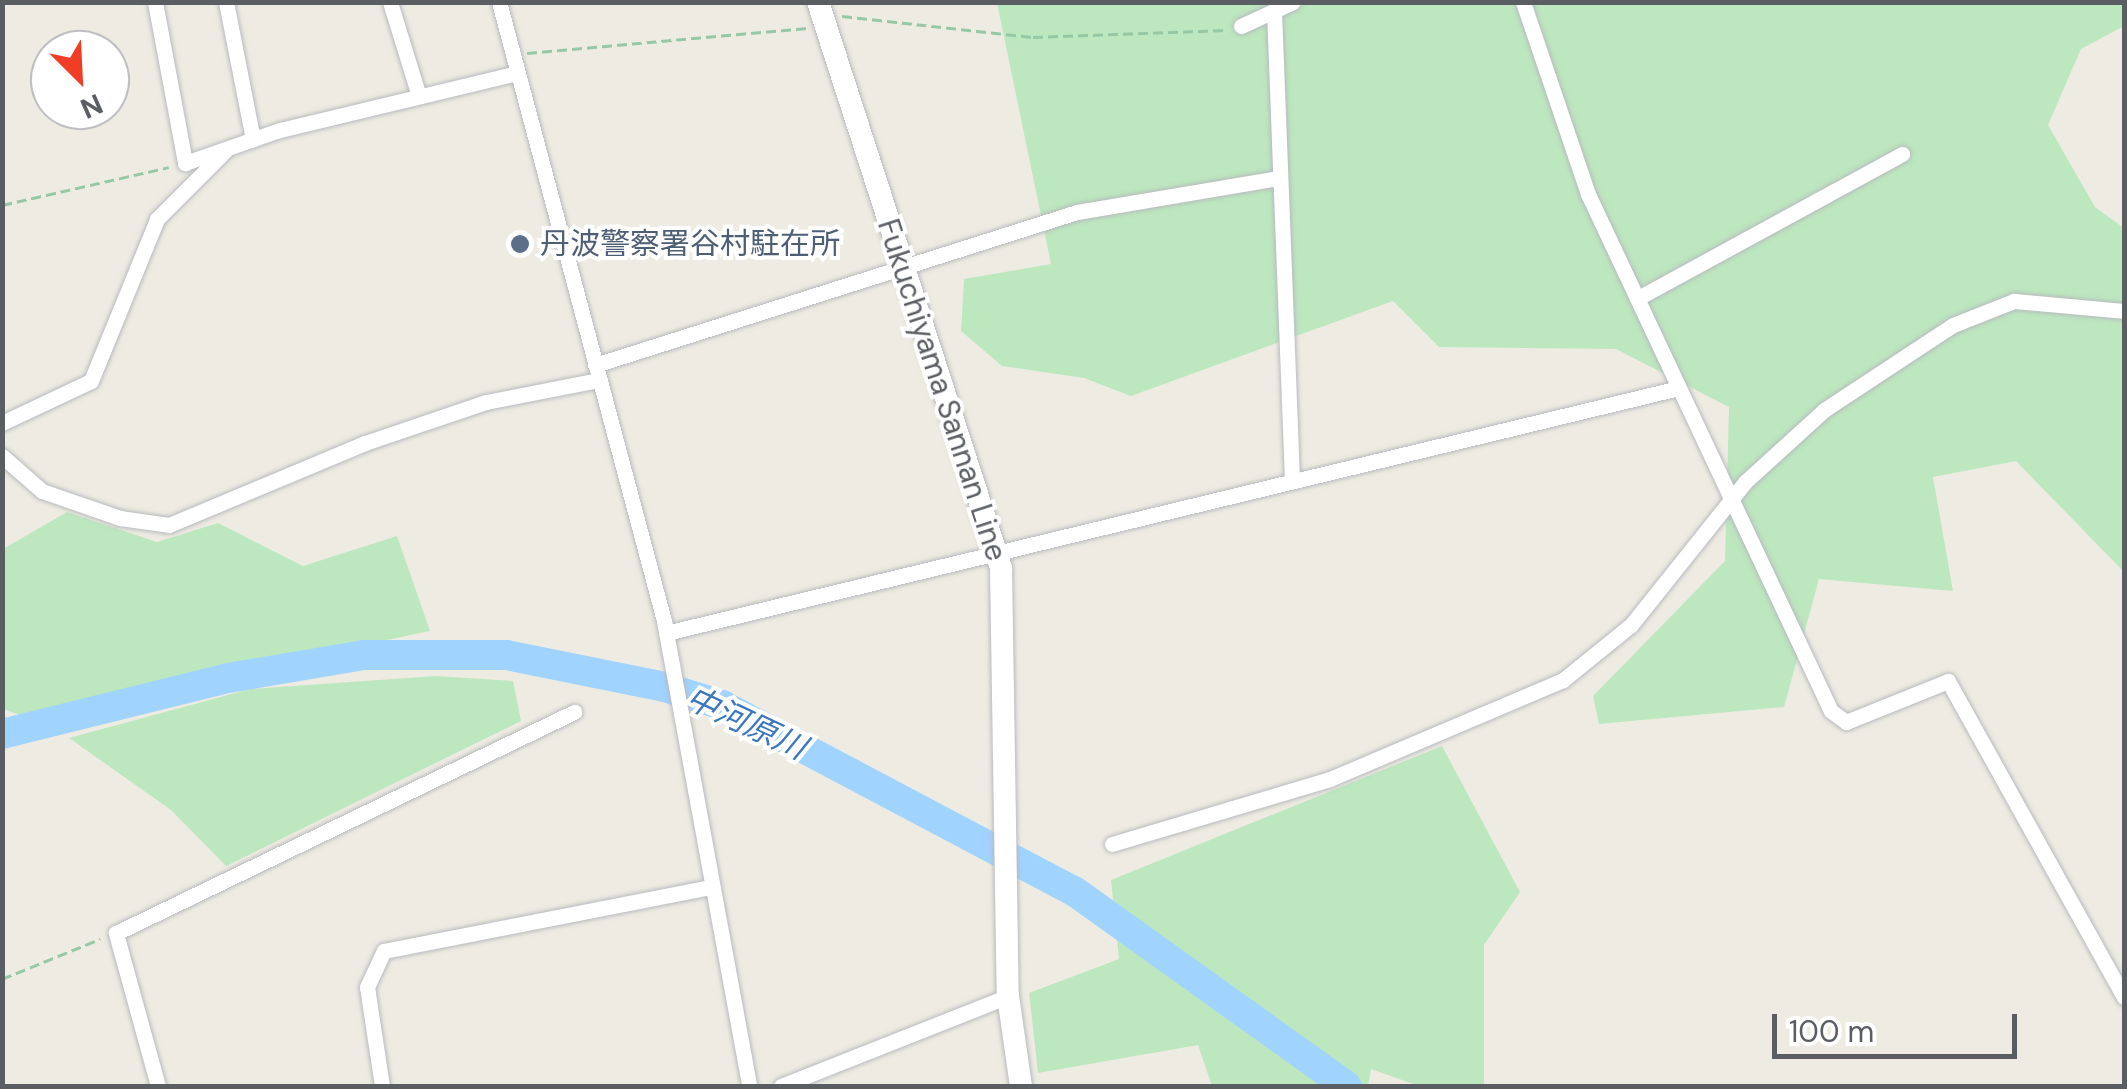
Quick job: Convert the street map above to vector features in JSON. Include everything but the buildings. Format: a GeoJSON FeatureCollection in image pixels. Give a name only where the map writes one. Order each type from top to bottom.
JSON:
{"type":"FeatureCollection","features":[{"type":"Feature","properties":{"kind":"main road","name":"Fukuchiyama Sannan Line"},"geometry":{"type":"LineString","coordinates":[[821,15],[997,556],[1008,797],[1008,996],[1021,1086]]}},
{"type":"Feature","properties":{"kind":"street"},"geometry":{"type":"LineString","coordinates":[[155,2],[185,163],[252,139],[517,73]]}},
{"type":"Feature","properties":{"kind":"street"},"geometry":{"type":"LineString","coordinates":[[226,2],[252,139]]}},
{"type":"Feature","properties":{"kind":"street"},"geometry":{"type":"LineString","coordinates":[[390,2],[419,96]]}},
{"type":"Feature","properties":{"kind":"street"},"geometry":{"type":"LineString","coordinates":[[499,2],[666,632],[679,728],[749,1086]]}},
{"type":"Feature","properties":{"kind":"street"},"geometry":{"type":"LineString","coordinates":[[1241,26],[1294,2]]}},
{"type":"Feature","properties":{"kind":"street"},"geometry":{"type":"LineString","coordinates":[[1524,2],[1588,194],[1831,711],[1846,722],[1948,680],[2124,996]]}},
{"type":"Feature","properties":{"kind":"street"},"geometry":{"type":"LineString","coordinates":[[1274,11],[1292,477]]}},
{"type":"Feature","properties":{"kind":"street"},"geometry":{"type":"LineString","coordinates":[[2,423],[91,381],[157,219],[228,148]]}},
{"type":"Feature","properties":{"kind":"street"},"geometry":{"type":"LineString","coordinates":[[1638,298],[1902,154]]}},
{"type":"Feature","properties":{"kind":"street"},"geometry":{"type":"LineString","coordinates":[[2,456],[42,491],[120,518],[170,524],[399,431],[486,402],[597,373],[905,268],[1125,200],[1279,178]]}},
{"type":"Feature","properties":{"kind":"street"},"geometry":{"type":"LineString","coordinates":[[1112,844],[1330,779],[1562,680],[1631,625],[1730,501],[1824,410],[1953,325],[2014,301],[2124,312]]}},
{"type":"Feature","properties":{"kind":"street"},"geometry":{"type":"LineString","coordinates":[[666,632],[997,556],[1292,477],[1680,388]]}},
{"type":"Feature","properties":{"kind":"street"},"geometry":{"type":"LineString","coordinates":[[158,1086],[116,932],[574,712]]}},
{"type":"Feature","properties":{"kind":"street"},"geometry":{"type":"LineString","coordinates":[[382,1086],[367,987],[384,952],[709,887]]}},
{"type":"Feature","properties":{"kind":"street"},"geometry":{"type":"LineString","coordinates":[[781,1086],[1008,996]]}},
{"type":"Feature","properties":{"kind":"path"},"geometry":{"type":"LineString","coordinates":[[512,55],[821,15],[1068,38],[1203,36],[1241,26]]}},
{"type":"Feature","properties":{"kind":"path"},"geometry":{"type":"LineString","coordinates":[[2,205],[185,163]]}},
{"type":"Feature","properties":{"kind":"path"},"geometry":{"type":"LineString","coordinates":[[2,979],[116,932]]}},
{"type":"Feature","properties":{"kind":"green space"},"geometry":{"type":"Polygon","coordinates":[[[997,3],[2124,3],[2124,26],[2081,49],[2048,125],[2095,207],[2124,228],[2124,572],[2016,461],[1933,477],[1953,591],[1819,579],[1784,707],[1599,724],[1593,696],[1725,561],[1729,407],[1616,349],[1439,347],[1393,301],[1131,396],[1084,378],[1002,366],[961,331],[964,279],[1051,264],[997,3]]]}},
{"type":"Feature","properties":{"kind":"green space"},"geometry":{"type":"Polygon","coordinates":[[[67,512],[157,542],[218,523],[303,566],[397,536],[430,631],[23,716],[3,709],[3,549],[67,512]]]}},
{"type":"Feature","properties":{"kind":"green space"},"geometry":{"type":"Polygon","coordinates":[[[436,676],[513,681],[521,721],[226,866],[171,810],[69,738],[250,689],[436,676]]]}},
{"type":"Feature","properties":{"kind":"green space"},"geometry":{"type":"Polygon","coordinates":[[[1442,746],[1520,892],[1484,945],[1484,1086],[1419,1086],[1371,1069],[1368,1086],[1212,1086],[1198,1045],[1038,1073],[1029,993],[1119,959],[1111,880],[1442,746]]]}},
{"type":"Feature","properties":{"kind":"waterway","name":"中河原川"},"geometry":{"type":"LineString","coordinates":[[2,734],[228,678],[364,655],[506,655],[664,687],[722,705],[1074,891],[1346,1086]]}},
{"type":"Feature","properties":{"kind":"place","name":"丹波警察署谷村駐在所"},"geometry":{"type":"Point","coordinates":[520,244]}}]}
